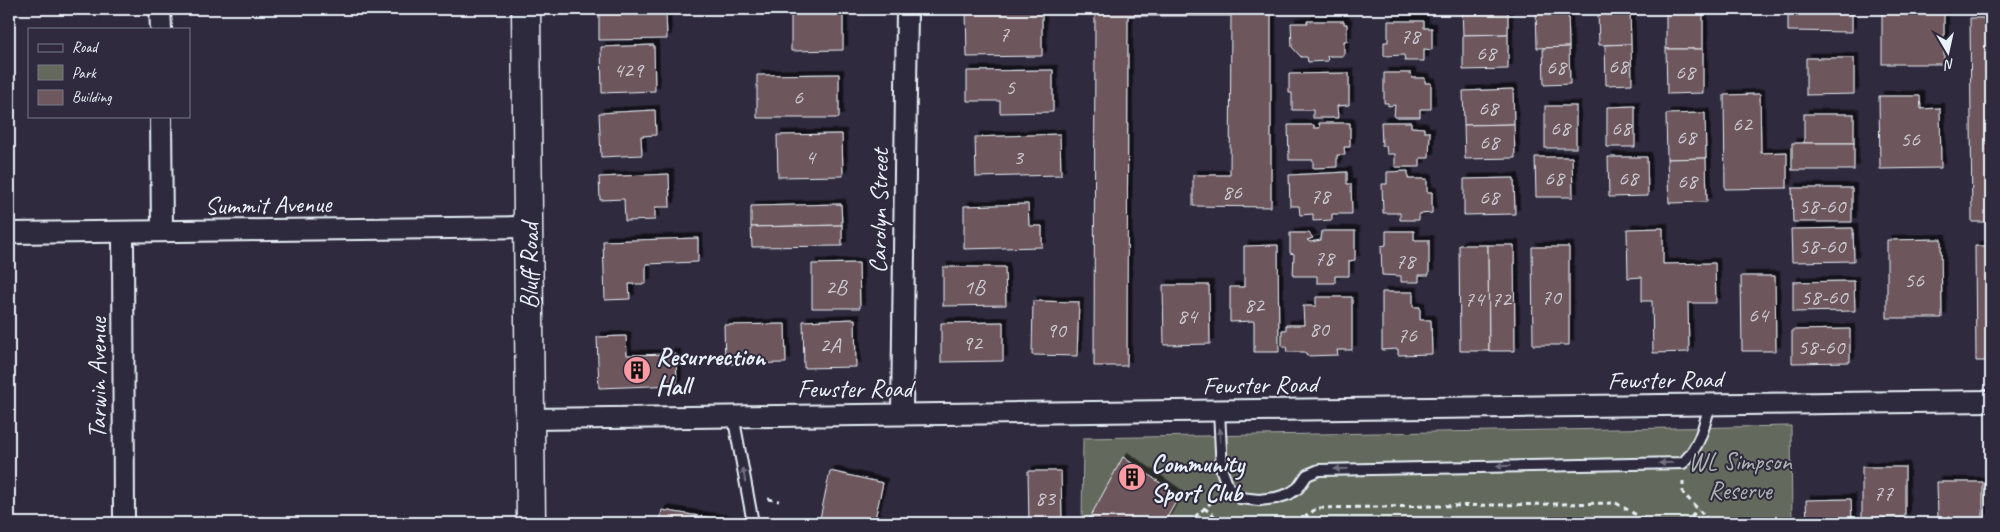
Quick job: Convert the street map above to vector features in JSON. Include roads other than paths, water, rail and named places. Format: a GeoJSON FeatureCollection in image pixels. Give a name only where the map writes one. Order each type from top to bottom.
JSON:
{"type":"FeatureCollection","features":[{"type":"Feature","properties":{"kind":"main road","name":"Bluff Road"},"geometry":{"type":"LineString","coordinates":[[526,9],[531,523]]}},
{"type":"Feature","properties":{"kind":"street"},"geometry":{"type":"LineString","coordinates":[[160,9],[160,28]]}},
{"type":"Feature","properties":{"kind":"street","name":"Carolyn Street"},"geometry":{"type":"LineString","coordinates":[[902,414],[907,9]]}},
{"type":"Feature","properties":{"kind":"street"},"geometry":{"type":"LineString","coordinates":[[161,118],[162,231]]}},
{"type":"Feature","properties":{"kind":"street","name":"Summit Avenue"},"geometry":{"type":"LineString","coordinates":[[9,233],[528,228]]}},
{"type":"Feature","properties":{"kind":"street","name":"Tarwin Avenue"},"geometry":{"type":"LineString","coordinates":[[123,232],[124,523]]}},
{"type":"Feature","properties":{"kind":"street","name":"Fewster Road"},"geometry":{"type":"LineString","coordinates":[[530,419],[1991,401]]}},
{"type":"Feature","properties":{"kind":"lane"},"geometry":{"type":"LineString","coordinates":[[1219,411],[1222,471],[1228,487],[1240,498],[1258,500],[1289,494],[1298,488],[1307,475],[1319,470],[1683,463],[1693,454],[1701,439],[1710,404]]}},
{"type":"Feature","properties":{"kind":"lane"},"geometry":{"type":"LineString","coordinates":[[733,416],[753,523]]}},
{"type":"Feature","properties":{"kind":"place","name":"Resurrection Hall"},"geometry":{"type":"Point","coordinates":[637,370]}},
{"type":"Feature","properties":{"kind":"place","name":"Community Sport Club"},"geometry":{"type":"Point","coordinates":[1132,477]}},
{"type":"Feature","properties":{"kind":"park label","name":"WL Simpson Reserve"},"geometry":{"type":"Point","coordinates":[1740,476]}}]}
